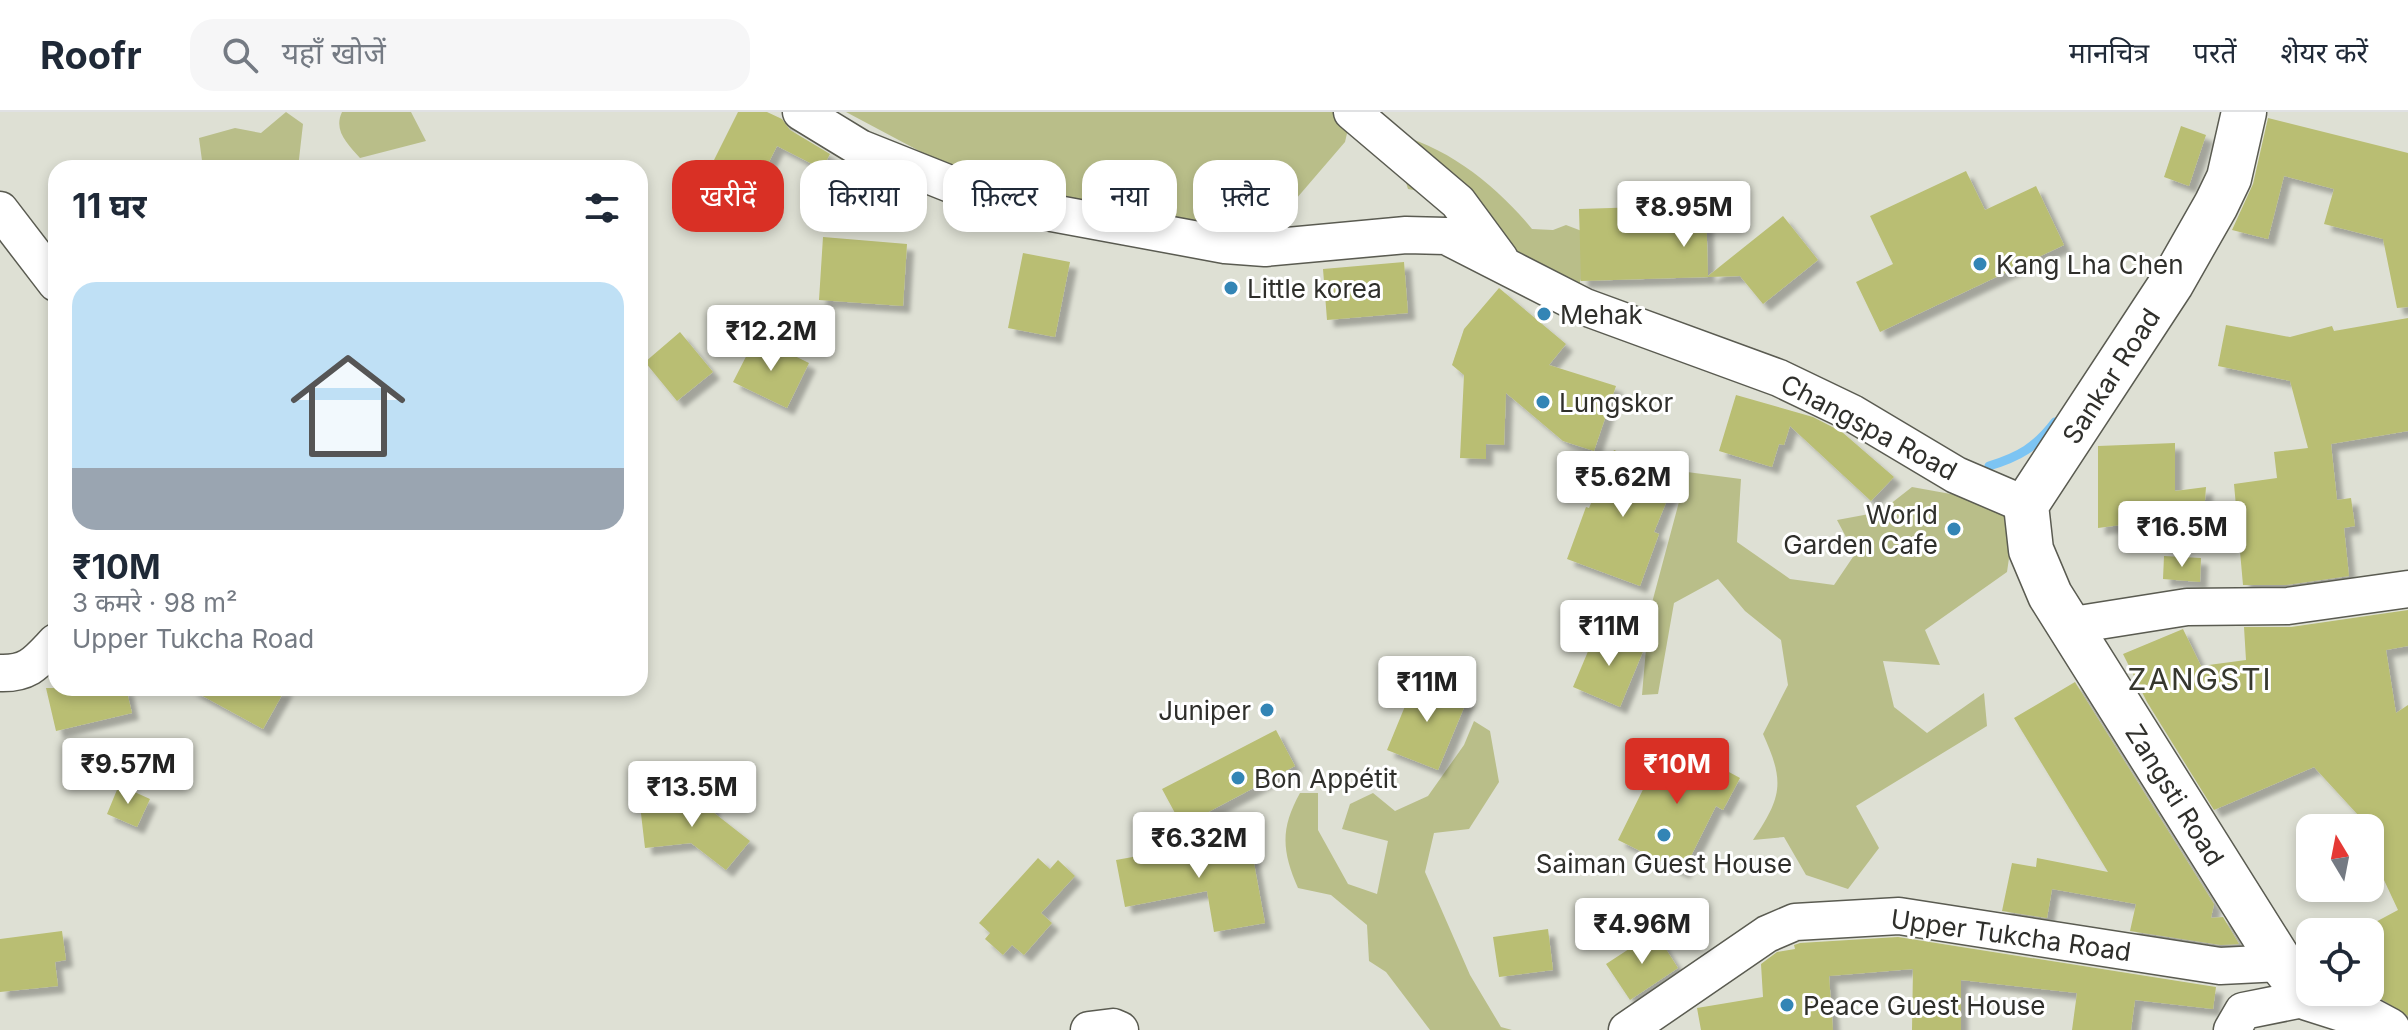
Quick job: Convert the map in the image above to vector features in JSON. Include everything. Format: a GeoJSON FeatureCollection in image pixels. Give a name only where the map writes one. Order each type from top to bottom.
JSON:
{"type":"FeatureCollection","features":[{"type":"Feature","properties":{"kind":"main road","name":"Sankar Road"},"geometry":{"type":"LineString","coordinates":[[2026,505],[2171,284],[2216,205],[2229,178],[2244,112]]}},
{"type":"Feature","properties":{"kind":"main road","name":"Zangsti Road"},"geometry":{"type":"LineString","coordinates":[[2026,505],[2031,550],[2067,626],[2296,982]]}},
{"type":"Feature","properties":{"kind":"main road"},"geometry":{"type":"LineString","coordinates":[[2333,1006],[2358,1014],[2388,1030]]}},
{"type":"Feature","properties":{"kind":"street","name":"Changspa Road"},"geometry":{"type":"LineString","coordinates":[[801,112],[860,148],[998,203],[1225,245],[1265,248],[1406,235],[1446,236],[1585,307],[1779,378],[1852,413],[1956,475],[2026,505]]}},
{"type":"Feature","properties":{"kind":"street"},"geometry":{"type":"LineString","coordinates":[[1352,112],[1458,202],[1506,267]]}},
{"type":"Feature","properties":{"kind":"street"},"geometry":{"type":"LineString","coordinates":[[0,210],[48,273]]}},
{"type":"Feature","properties":{"kind":"street"},"geometry":{"type":"LineString","coordinates":[[2067,626],[2187,607],[2288,606],[2408,589]]}},
{"type":"Feature","properties":{"kind":"street"},"geometry":{"type":"LineString","coordinates":[[0,673],[19,673],[31,669],[48,651]]}},
{"type":"Feature","properties":{"kind":"street","name":"Upper Tukcha Road"},"geometry":{"type":"LineString","coordinates":[[1627,1030],[1767,934],[1795,922],[1899,916],[2220,966],[2281,963]]}},
{"type":"Feature","properties":{"kind":"street"},"geometry":{"type":"LineString","coordinates":[[2232,1030],[2243,1011],[2296,1000]]}},
{"type":"Feature","properties":{"kind":"street"},"geometry":{"type":"LineString","coordinates":[[1089,1030],[1113,1027],[1120,1030]]}},
{"type":"Feature","properties":{"kind":"green space"},"geometry":{"type":"Polygon","coordinates":[[[286,112],[303,124],[299,160],[202,160],[199,138],[235,128],[261,133],[286,112]]]}},
{"type":"Feature","properties":{"kind":"green space"},"geometry":{"type":"Polygon","coordinates":[[[342,112],[411,112],[426,141],[360,158],[341,131],[342,112]]]}},
{"type":"Feature","properties":{"kind":"green space"},"geometry":{"type":"Polygon","coordinates":[[[846,112],[1352,112],[1345,142],[1298,197],[1298,160],[1193,160],[1193,222],[1177,219],[1177,160],[1082,160],[1082,203],[1066,200],[1066,160],[943,160],[943,164],[846,112]]]}},
{"type":"Feature","properties":{"kind":"green space"},"geometry":{"type":"Polygon","coordinates":[[[1391,134],[1431,147],[1469,169],[1503,198],[1532,229],[1553,230],[1566,225],[1587,233],[1583,274],[1578,287],[1546,282],[1425,192],[1408,189],[1391,134]]]}},
{"type":"Feature","properties":{"kind":"green space"},"geometry":{"type":"Polygon","coordinates":[[[1687,472],[1741,479],[1737,542],[1790,579],[1834,585],[1855,554],[1837,520],[1880,512],[1912,487],[1995,502],[2014,523],[2007,572],[1925,630],[1940,665],[1883,661],[1894,707],[1927,733],[1984,693],[1987,726],[1856,806],[1879,848],[1848,889],[1806,875],[1784,837],[1753,840],[1770,812],[1777,789],[1775,765],[1763,734],[1788,685],[1781,640],[1745,611],[1718,579],[1674,603],[1658,694],[1642,695],[1649,614],[1687,472]]]}},
{"type":"Feature","properties":{"kind":"green space"},"geometry":{"type":"Polygon","coordinates":[[[1474,721],[1490,731],[1499,782],[1469,829],[1434,833],[1425,872],[1470,975],[1501,1027],[1512,1030],[1430,1030],[1386,972],[1369,961],[1367,925],[1331,895],[1298,888],[1286,851],[1286,829],[1300,793],[1318,793],[1318,830],[1348,884],[1377,894],[1388,841],[1342,829],[1350,804],[1373,793],[1395,811],[1428,796],[1464,745],[1474,721]]]}},
{"type":"Feature","properties":{"kind":"building"},"geometry":{"type":"Polygon","coordinates":[[[738,112],[767,112],[782,119],[790,130],[830,154],[827,160],[804,160],[777,146],[770,160],[714,160],[738,112]]]}},
{"type":"Feature","properties":{"kind":"building"},"geometry":{"type":"Polygon","coordinates":[[[2268,118],[2408,153],[2408,307],[2397,308],[2383,239],[2324,224],[2334,189],[2284,176],[2268,239],[2232,230],[2253,184],[2268,118]]]}},
{"type":"Feature","properties":{"kind":"building"},"geometry":{"type":"Polygon","coordinates":[[[2181,126],[2206,135],[2189,186],[2164,177],[2181,126]]]}},
{"type":"Feature","properties":{"kind":"building"},"geometry":{"type":"Polygon","coordinates":[[[1966,171],[1985,210],[2036,186],[2064,245],[1880,332],[1856,282],[1893,264],[1870,216],[1966,171]]]}},
{"type":"Feature","properties":{"kind":"building"},"geometry":{"type":"Polygon","coordinates":[[[1706,205],[1708,276],[1783,216],[1818,260],[1763,304],[1740,276],[1581,281],[1579,209],[1706,205]]]}},
{"type":"Feature","properties":{"kind":"building"},"geometry":{"type":"Polygon","coordinates":[[[823,237],[907,244],[903,306],[819,300],[823,237]]]}},
{"type":"Feature","properties":{"kind":"building"},"geometry":{"type":"Polygon","coordinates":[[[1023,253],[1070,262],[1055,337],[1008,328],[1023,253]]]}},
{"type":"Feature","properties":{"kind":"building"},"geometry":{"type":"Polygon","coordinates":[[[1404,262],[1408,313],[1327,320],[1323,269],[1404,262]]]}},
{"type":"Feature","properties":{"kind":"building"},"geometry":{"type":"Polygon","coordinates":[[[1499,288],[1566,344],[1549,365],[1616,386],[1594,451],[1563,441],[1506,393],[1504,445],[1486,444],[1486,459],[1460,458],[1464,375],[1452,365],[1464,329],[1499,288]]]}},
{"type":"Feature","properties":{"kind":"building"},"geometry":{"type":"Polygon","coordinates":[[[2408,318],[2408,431],[2331,444],[2337,500],[2351,498],[2355,526],[2344,528],[2349,576],[2286,585],[2243,585],[2234,484],[2277,478],[2274,452],[2308,448],[2290,381],[2218,366],[2226,325],[2290,337],[2332,326],[2334,331],[2408,318]]]}},
{"type":"Feature","properties":{"kind":"building"},"geometry":{"type":"Polygon","coordinates":[[[680,332],[713,372],[677,401],[648,366],[648,359],[680,332]]]}},
{"type":"Feature","properties":{"kind":"building"},"geometry":{"type":"Polygon","coordinates":[[[756,337],[809,363],[787,408],[733,382],[756,337]]]}},
{"type":"Feature","properties":{"kind":"building"},"geometry":{"type":"Polygon","coordinates":[[[1736,395],[1813,417],[1842,432],[1894,477],[1871,501],[1790,426],[1784,445],[1779,444],[1772,467],[1719,451],[1736,395]]]}},
{"type":"Feature","properties":{"kind":"building"},"geometry":{"type":"Polygon","coordinates":[[[2175,443],[2175,491],[2206,487],[2204,514],[2098,528],[2098,446],[2175,443]]]}},
{"type":"Feature","properties":{"kind":"building"},"geometry":{"type":"Polygon","coordinates":[[[1614,450],[1677,476],[1654,532],[1659,534],[1640,586],[1567,559],[1586,507],[1589,508],[1614,450]]]}},
{"type":"Feature","properties":{"kind":"building"},"geometry":{"type":"Polygon","coordinates":[[[2164,556],[2201,558],[2200,582],[2163,579],[2164,556]]]}},
{"type":"Feature","properties":{"kind":"building"},"geometry":{"type":"Polygon","coordinates":[[[2408,610],[2408,646],[2386,650],[2396,713],[2408,705],[2408,1016],[2384,1001],[2383,918],[2398,910],[2384,880],[2384,814],[2357,814],[2314,767],[2214,810],[2147,702],[2123,654],[2183,629],[2201,666],[2246,660],[2244,627],[2291,627],[2408,610]]]}},
{"type":"Feature","properties":{"kind":"building"},"geometry":{"type":"Polygon","coordinates":[[[1597,630],[1644,649],[1620,707],[1573,687],[1597,630]]]}},
{"type":"Feature","properties":{"kind":"building"},"geometry":{"type":"Polygon","coordinates":[[[1417,677],[1468,698],[1438,770],[1387,750],[1417,677]]]}},
{"type":"Feature","properties":{"kind":"building"},"geometry":{"type":"Polygon","coordinates":[[[2075,682],[2214,904],[2211,918],[2223,917],[2239,944],[2221,945],[2130,931],[2136,904],[2052,889],[2047,918],[2002,911],[2012,863],[2036,867],[2037,858],[2108,872],[2014,718],[2075,682]]]}},
{"type":"Feature","properties":{"kind":"building"},"geometry":{"type":"Polygon","coordinates":[[[46,688],[48,696],[128,696],[132,713],[56,731],[46,688]]]}},
{"type":"Feature","properties":{"kind":"building"},"geometry":{"type":"Polygon","coordinates":[[[203,696],[282,696],[263,729],[203,696]]]}},
{"type":"Feature","properties":{"kind":"building"},"geometry":{"type":"Polygon","coordinates":[[[1276,730],[1295,766],[1182,826],[1162,789],[1276,730]]]}},
{"type":"Feature","properties":{"kind":"building"},"geometry":{"type":"Polygon","coordinates":[[[1668,739],[1740,778],[1723,810],[1716,806],[1683,872],[1618,840],[1668,739]]]}},
{"type":"Feature","properties":{"kind":"building"},"geometry":{"type":"Polygon","coordinates":[[[119,785],[150,799],[137,827],[107,814],[119,785]]]}},
{"type":"Feature","properties":{"kind":"building"},"geometry":{"type":"Polygon","coordinates":[[[711,797],[713,812],[750,841],[726,870],[691,843],[645,848],[640,805],[711,797]]]}},
{"type":"Feature","properties":{"kind":"building"},"geometry":{"type":"Polygon","coordinates":[[[1249,836],[1265,923],[1214,932],[1207,891],[1125,907],[1116,860],[1249,836]]]}},
{"type":"Feature","properties":{"kind":"building"},"geometry":{"type":"Polygon","coordinates":[[[1038,858],[1050,869],[1058,860],[1075,876],[1041,913],[1052,923],[1024,955],[1012,945],[1003,955],[985,939],[990,933],[979,923],[1038,858]]]}},
{"type":"Feature","properties":{"kind":"building"},"geometry":{"type":"Polygon","coordinates":[[[1548,929],[1553,970],[1499,977],[1493,937],[1548,929]]]}},
{"type":"Feature","properties":{"kind":"building"},"geometry":{"type":"Polygon","coordinates":[[[62,931],[66,960],[55,962],[58,986],[0,992],[0,939],[62,931]]]}},
{"type":"Feature","properties":{"kind":"building"},"geometry":{"type":"Polygon","coordinates":[[[1655,932],[1678,968],[1630,1000],[1606,964],[1655,932]]]}},
{"type":"Feature","properties":{"kind":"building"},"geometry":{"type":"Polygon","coordinates":[[[1898,937],[2216,987],[2213,1009],[2135,1000],[2131,1030],[2072,1030],[2077,993],[1961,980],[1961,1030],[1912,1030],[1913,969],[1829,976],[1833,1030],[1701,1030],[1697,1008],[1763,997],[1761,964],[1777,952],[1795,949],[1794,945],[1800,943],[1898,937]]]}},
{"type":"Feature","properties":{"kind":"waterway"},"geometry":{"type":"LineString","coordinates":[[1989,466],[2026,450],[2055,422]]}},
{"type":"Feature","properties":{"kind":"place","name":"Kang Lha Chen"},"geometry":{"type":"Point","coordinates":[1980,264]}},
{"type":"Feature","properties":{"kind":"place","name":"Little korea"},"geometry":{"type":"Point","coordinates":[1231,288]}},
{"type":"Feature","properties":{"kind":"place","name":"Mehak"},"geometry":{"type":"Point","coordinates":[1544,314]}},
{"type":"Feature","properties":{"kind":"place","name":"Lungskor"},"geometry":{"type":"Point","coordinates":[1543,402]}},
{"type":"Feature","properties":{"kind":"place","name":"World Garden Cafe"},"geometry":{"type":"Point","coordinates":[1954,529]}},
{"type":"Feature","properties":{"kind":"place","name":"Juniper"},"geometry":{"type":"Point","coordinates":[1267,710]}},
{"type":"Feature","properties":{"kind":"place","name":"Bon Appétit"},"geometry":{"type":"Point","coordinates":[1238,778]}},
{"type":"Feature","properties":{"kind":"place","name":"Saiman Guest House"},"geometry":{"type":"Point","coordinates":[1664,835]}},
{"type":"Feature","properties":{"kind":"place","name":"Peace Guest House"},"geometry":{"type":"Point","coordinates":[1787,1005]}},
{"type":"Feature","properties":{"kind":"district","name":"ZANGSTI"},"geometry":{"type":"Point","coordinates":[2200,679]}}]}
